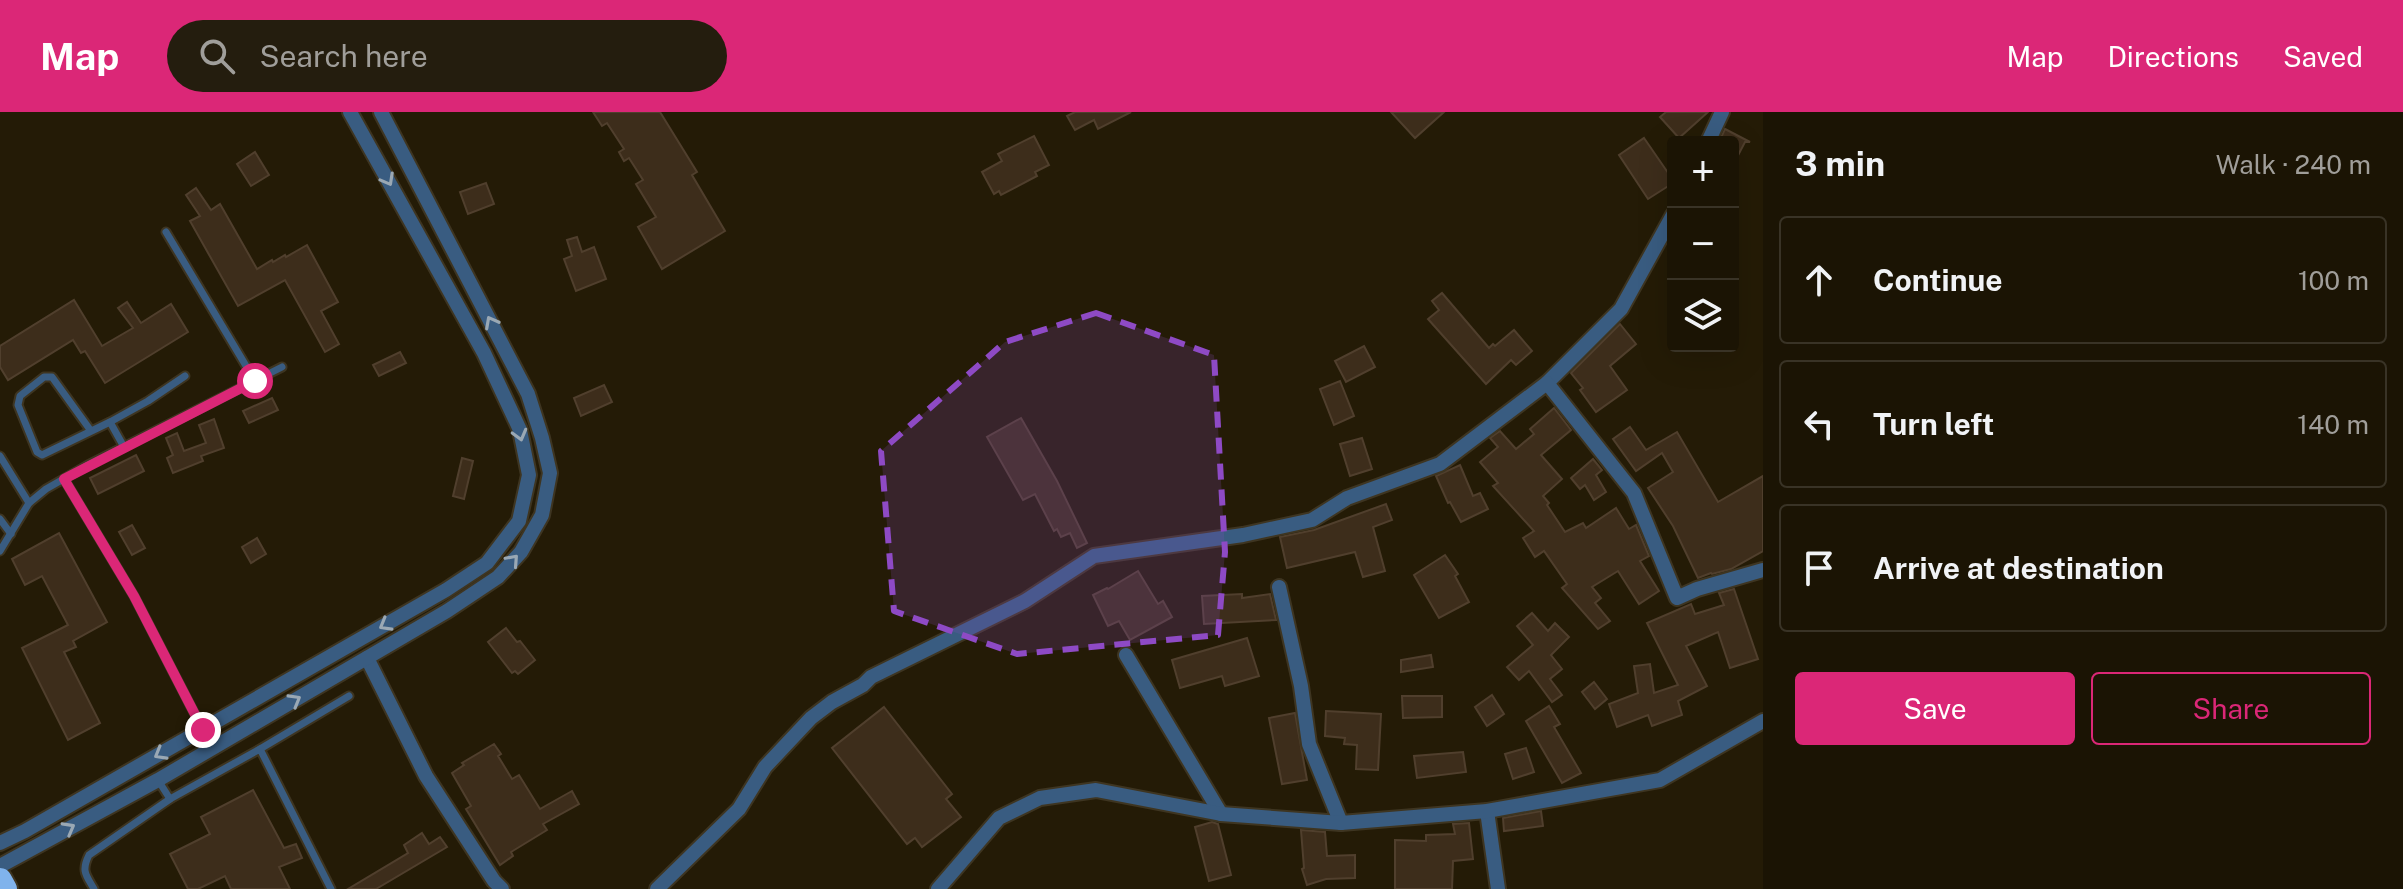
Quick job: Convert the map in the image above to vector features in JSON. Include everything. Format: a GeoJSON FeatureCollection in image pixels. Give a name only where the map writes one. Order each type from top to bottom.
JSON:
{"type":"FeatureCollection","features":[{"type":"Feature","properties":{"kind":"highway"},"geometry":{"type":"LineString","coordinates":[[0,880],[5,889]]}},
{"type":"Feature","properties":{"kind":"street"},"geometry":{"type":"LineString","coordinates":[[0,843],[457,583],[487,563],[519,521],[529,475],[520,430],[484,353],[350,112]]}},
{"type":"Feature","properties":{"kind":"street"},"geometry":{"type":"LineString","coordinates":[[0,866],[158,780],[447,611],[498,577],[521,552],[542,515],[550,473],[528,394],[381,112]]}},
{"type":"Feature","properties":{"kind":"street"},"geometry":{"type":"LineString","coordinates":[[1711,136],[1722,112]]}},
{"type":"Feature","properties":{"kind":"street"},"geometry":{"type":"LineString","coordinates":[[657,889],[739,809],[765,767],[811,718],[871,677],[1025,601],[1094,556],[1243,535],[1312,520],[1347,498],[1440,464],[1547,383],[1621,309],[1667,226]]}},
{"type":"Feature","properties":{"kind":"street"},"geometry":{"type":"LineString","coordinates":[[1547,383],[1634,493],[1677,598],[1763,570]]}},
{"type":"Feature","properties":{"kind":"street"},"geometry":{"type":"LineString","coordinates":[[1279,587],[1301,686],[1309,744],[1341,823]]}},
{"type":"Feature","properties":{"kind":"street"},"geometry":{"type":"LineString","coordinates":[[1126,655],[1221,814]]}},
{"type":"Feature","properties":{"kind":"street"},"geometry":{"type":"LineString","coordinates":[[367,658],[426,776],[502,889]]}},
{"type":"Feature","properties":{"kind":"street"},"geometry":{"type":"LineString","coordinates":[[938,889],[999,818],[1040,798],[1096,790],[1221,814],[1341,823],[1487,811],[1660,780],[1763,721]]}},
{"type":"Feature","properties":{"kind":"street"},"geometry":{"type":"LineString","coordinates":[[1487,811],[1498,889]]}},
{"type":"Feature","properties":{"kind":"lane"},"geometry":{"type":"LineString","coordinates":[[166,232],[255,381]]}},
{"type":"Feature","properties":{"kind":"lane"},"geometry":{"type":"LineString","coordinates":[[0,551],[29,503],[46,489],[282,367]]}},
{"type":"Feature","properties":{"kind":"lane"},"geometry":{"type":"LineString","coordinates":[[91,431],[52,377],[44,377],[20,396],[18,405],[37,452],[46,455],[148,401],[185,376]]}},
{"type":"Feature","properties":{"kind":"lane"},"geometry":{"type":"LineString","coordinates":[[110,422],[124,447]]}},
{"type":"Feature","properties":{"kind":"lane"},"geometry":{"type":"LineString","coordinates":[[1,459],[29,503]]}},
{"type":"Feature","properties":{"kind":"lane"},"geometry":{"type":"LineString","coordinates":[[64,479],[134,596],[203,730]]}},
{"type":"Feature","properties":{"kind":"lane"},"geometry":{"type":"LineString","coordinates":[[0,519],[11,534]]}},
{"type":"Feature","properties":{"kind":"lane"},"geometry":{"type":"LineString","coordinates":[[94,889],[85,873],[84,865],[89,855],[170,799],[349,696]]}},
{"type":"Feature","properties":{"kind":"lane"},"geometry":{"type":"LineString","coordinates":[[260,749],[331,889]]}},
{"type":"Feature","properties":{"kind":"lane"},"geometry":{"type":"LineString","coordinates":[[158,780],[170,799]]}},
{"type":"Feature","properties":{"kind":"highlighted area"},"geometry":{"type":"Polygon","coordinates":[[[1096,313],[1214,355],[1225,552],[1218,635],[1017,654],[894,611],[881,451],[1005,342],[1096,313]]]}},
{"type":"Feature","properties":{"kind":"building"},"geometry":{"type":"Polygon","coordinates":[[[593,112],[660,112],[697,172],[692,175],[725,231],[662,269],[638,227],[656,217],[636,184],[643,180],[629,158],[624,161],[619,152],[624,149],[607,123],[602,126],[593,112]]]}},
{"type":"Feature","properties":{"kind":"building"},"geometry":{"type":"Polygon","coordinates":[[[1075,112],[1131,112],[1098,129],[1094,120],[1075,130],[1067,116],[1075,112]]]}},
{"type":"Feature","properties":{"kind":"building"},"geometry":{"type":"Polygon","coordinates":[[[1391,112],[1444,112],[1415,138],[1391,112]]]}},
{"type":"Feature","properties":{"kind":"building"},"geometry":{"type":"Polygon","coordinates":[[[1666,112],[1708,112],[1681,136],[1677,136],[1660,117],[1666,112]]]}},
{"type":"Feature","properties":{"kind":"building"},"geometry":{"type":"Polygon","coordinates":[[[1725,129],[1738,136],[1722,136],[1725,129]]]}},
{"type":"Feature","properties":{"kind":"building"},"geometry":{"type":"Polygon","coordinates":[[[1034,136],[1049,165],[1035,172],[1037,176],[1001,195],[999,191],[994,194],[982,172],[1002,161],[998,154],[1034,136]]]}},
{"type":"Feature","properties":{"kind":"building"},"geometry":{"type":"Polygon","coordinates":[[[1739,136],[1750,142],[1745,142],[1739,154],[1739,136]]]}},
{"type":"Feature","properties":{"kind":"building"},"geometry":{"type":"Polygon","coordinates":[[[1644,138],[1667,171],[1667,187],[1648,199],[1619,155],[1644,138]]]}},
{"type":"Feature","properties":{"kind":"building"},"geometry":{"type":"Polygon","coordinates":[[[255,152],[269,175],[251,186],[237,164],[255,152]]]}},
{"type":"Feature","properties":{"kind":"building"},"geometry":{"type":"Polygon","coordinates":[[[486,183],[494,204],[468,214],[460,192],[486,183]]]}},
{"type":"Feature","properties":{"kind":"building"},"geometry":{"type":"Polygon","coordinates":[[[196,188],[211,210],[220,204],[257,269],[307,245],[338,302],[321,311],[339,344],[325,352],[285,280],[238,306],[190,221],[200,216],[186,195],[196,188]]]}},
{"type":"Feature","properties":{"kind":"building"},"geometry":{"type":"Polygon","coordinates":[[[577,237],[582,252],[594,247],[606,279],[576,291],[564,259],[572,256],[567,240],[577,237]]]}},
{"type":"Feature","properties":{"kind":"building"},"geometry":{"type":"Polygon","coordinates":[[[1442,293],[1489,348],[1514,330],[1532,351],[1516,365],[1511,360],[1486,384],[1428,319],[1439,310],[1432,301],[1442,293]]]}},
{"type":"Feature","properties":{"kind":"building"},"geometry":{"type":"Polygon","coordinates":[[[74,300],[102,346],[133,328],[118,308],[127,302],[141,323],[171,304],[188,332],[105,383],[85,351],[81,353],[73,340],[8,380],[0,367],[0,346],[74,300]]]}},
{"type":"Feature","properties":{"kind":"building"},"geometry":{"type":"Polygon","coordinates":[[[1620,324],[1636,344],[1610,366],[1627,390],[1596,412],[1571,373],[1620,324]]]}},
{"type":"Feature","properties":{"kind":"building"},"geometry":{"type":"Polygon","coordinates":[[[1364,346],[1375,367],[1346,382],[1335,361],[1364,346]]]}},
{"type":"Feature","properties":{"kind":"building"},"geometry":{"type":"Polygon","coordinates":[[[400,352],[406,363],[379,376],[373,365],[400,352]]]}},
{"type":"Feature","properties":{"kind":"building"},"geometry":{"type":"Polygon","coordinates":[[[1340,381],[1354,416],[1334,425],[1320,389],[1340,381]]]}},
{"type":"Feature","properties":{"kind":"building"},"geometry":{"type":"Polygon","coordinates":[[[604,385],[612,402],[581,416],[574,398],[604,385]]]}},
{"type":"Feature","properties":{"kind":"building"},"geometry":{"type":"Polygon","coordinates":[[[272,398],[278,410],[249,423],[243,411],[272,398]]]}},
{"type":"Feature","properties":{"kind":"building"},"geometry":{"type":"Polygon","coordinates":[[[1554,408],[1571,430],[1541,455],[1562,479],[1543,496],[1549,503],[1547,505],[1565,532],[1583,523],[1586,528],[1616,508],[1629,529],[1636,525],[1649,556],[1640,561],[1659,591],[1639,604],[1618,571],[1592,587],[1601,598],[1595,603],[1610,621],[1598,629],[1562,588],[1567,584],[1544,551],[1535,557],[1523,538],[1534,531],[1493,486],[1498,483],[1480,462],[1498,447],[1490,438],[1500,431],[1516,449],[1534,434],[1530,429],[1554,408]]]}},
{"type":"Feature","properties":{"kind":"building"},"geometry":{"type":"Polygon","coordinates":[[[1021,418],[1057,481],[1087,543],[1077,548],[1070,533],[1061,537],[1057,529],[1054,531],[1035,494],[1023,500],[987,437],[1021,418]]]}},
{"type":"Feature","properties":{"kind":"building"},"geometry":{"type":"Polygon","coordinates":[[[214,419],[224,448],[201,456],[203,461],[173,473],[167,458],[173,455],[166,438],[177,433],[184,451],[206,443],[199,425],[214,419]]]}},
{"type":"Feature","properties":{"kind":"building"},"geometry":{"type":"Polygon","coordinates":[[[1630,427],[1646,450],[1677,432],[1718,502],[1763,476],[1763,551],[1731,569],[1698,578],[1673,526],[1648,488],[1673,472],[1662,453],[1636,471],[1613,439],[1630,427]]]}},
{"type":"Feature","properties":{"kind":"building"},"geometry":{"type":"Polygon","coordinates":[[[1362,438],[1372,469],[1350,476],[1340,444],[1362,438]]]}},
{"type":"Feature","properties":{"kind":"building"},"geometry":{"type":"Polygon","coordinates":[[[136,455],[144,471],[98,494],[90,478],[136,455]]]}},
{"type":"Feature","properties":{"kind":"building"},"geometry":{"type":"Polygon","coordinates":[[[462,458],[473,461],[464,499],[453,496],[462,458]]]}},
{"type":"Feature","properties":{"kind":"building"},"geometry":{"type":"Polygon","coordinates":[[[1593,459],[1602,470],[1596,475],[1606,492],[1594,500],[1585,485],[1580,489],[1571,478],[1593,459]]]}},
{"type":"Feature","properties":{"kind":"building"},"geometry":{"type":"Polygon","coordinates":[[[1460,465],[1473,496],[1480,493],[1488,509],[1461,522],[1436,476],[1460,465]]]}},
{"type":"Feature","properties":{"kind":"building"},"geometry":{"type":"Polygon","coordinates":[[[1386,504],[1392,520],[1373,527],[1385,571],[1363,577],[1355,552],[1287,568],[1280,537],[1314,530],[1386,504]]]}},
{"type":"Feature","properties":{"kind":"building"},"geometry":{"type":"Polygon","coordinates":[[[132,525],[145,548],[132,555],[119,532],[132,525]]]}},
{"type":"Feature","properties":{"kind":"building"},"geometry":{"type":"Polygon","coordinates":[[[59,533],[107,622],[73,641],[76,647],[64,652],[100,723],[68,740],[22,648],[68,625],[42,576],[25,585],[12,559],[59,533]]]}},
{"type":"Feature","properties":{"kind":"building"},"geometry":{"type":"Polygon","coordinates":[[[257,538],[266,554],[251,563],[242,547],[257,538]]]}},
{"type":"Feature","properties":{"kind":"building"},"geometry":{"type":"Polygon","coordinates":[[[1445,555],[1458,574],[1455,576],[1469,602],[1439,618],[1414,575],[1445,555]]]}},
{"type":"Feature","properties":{"kind":"building"},"geometry":{"type":"Polygon","coordinates":[[[1138,571],[1158,604],[1163,601],[1172,617],[1130,640],[1119,621],[1108,626],[1093,595],[1138,571]]]}},
{"type":"Feature","properties":{"kind":"building"},"geometry":{"type":"Polygon","coordinates":[[[1734,589],[1758,659],[1730,668],[1718,632],[1686,646],[1707,686],[1678,701],[1682,715],[1652,726],[1648,715],[1617,727],[1609,704],[1638,693],[1634,666],[1650,664],[1654,693],[1678,685],[1647,623],[1691,604],[1695,614],[1724,605],[1719,593],[1734,589]]]}},
{"type":"Feature","properties":{"kind":"building"},"geometry":{"type":"Polygon","coordinates":[[[1242,594],[1242,598],[1270,594],[1276,620],[1204,624],[1202,596],[1242,594]]]}},
{"type":"Feature","properties":{"kind":"building"},"geometry":{"type":"Polygon","coordinates":[[[1532,613],[1548,631],[1555,623],[1569,637],[1551,655],[1562,669],[1550,679],[1562,695],[1552,702],[1529,671],[1519,680],[1507,667],[1533,645],[1517,626],[1532,613]]]}},
{"type":"Feature","properties":{"kind":"building"},"geometry":{"type":"Polygon","coordinates":[[[506,628],[535,660],[518,674],[515,671],[512,673],[488,642],[506,628]]]}},
{"type":"Feature","properties":{"kind":"building"},"geometry":{"type":"Polygon","coordinates":[[[1247,638],[1259,676],[1225,686],[1222,676],[1180,688],[1172,660],[1247,638]]]}},
{"type":"Feature","properties":{"kind":"building"},"geometry":{"type":"Polygon","coordinates":[[[1431,655],[1433,667],[1401,672],[1401,660],[1431,655]]]}},
{"type":"Feature","properties":{"kind":"building"},"geometry":{"type":"Polygon","coordinates":[[[1594,682],[1607,699],[1595,709],[1582,692],[1594,682]]]}},
{"type":"Feature","properties":{"kind":"building"},"geometry":{"type":"Polygon","coordinates":[[[1492,695],[1504,714],[1487,726],[1475,707],[1492,695]]]}},
{"type":"Feature","properties":{"kind":"building"},"geometry":{"type":"Polygon","coordinates":[[[1402,696],[1442,696],[1442,717],[1403,718],[1402,696]]]}},
{"type":"Feature","properties":{"kind":"building"},"geometry":{"type":"Polygon","coordinates":[[[1549,706],[1560,724],[1554,727],[1581,773],[1562,783],[1526,721],[1549,706]]]}},
{"type":"Feature","properties":{"kind":"building"},"geometry":{"type":"Polygon","coordinates":[[[884,707],[952,794],[946,799],[961,817],[922,847],[915,838],[907,844],[832,748],[884,707]]]}},
{"type":"Feature","properties":{"kind":"building"},"geometry":{"type":"Polygon","coordinates":[[[1326,711],[1381,714],[1378,770],[1356,769],[1357,745],[1344,744],[1345,738],[1325,736],[1326,711]]]}},
{"type":"Feature","properties":{"kind":"building"},"geometry":{"type":"Polygon","coordinates":[[[1295,713],[1307,780],[1282,784],[1269,718],[1295,713]]]}},
{"type":"Feature","properties":{"kind":"building"},"geometry":{"type":"Polygon","coordinates":[[[494,744],[512,779],[519,775],[540,809],[572,791],[579,804],[543,824],[547,830],[511,852],[513,856],[500,865],[466,809],[471,806],[452,773],[464,765],[462,763],[494,744]]]}},
{"type":"Feature","properties":{"kind":"building"},"geometry":{"type":"Polygon","coordinates":[[[1526,748],[1534,772],[1513,779],[1505,754],[1526,748]]]}},
{"type":"Feature","properties":{"kind":"building"},"geometry":{"type":"Polygon","coordinates":[[[1463,752],[1466,772],[1417,778],[1414,756],[1463,752]]]}},
{"type":"Feature","properties":{"kind":"building"},"geometry":{"type":"Polygon","coordinates":[[[253,790],[284,848],[296,844],[302,858],[279,867],[290,889],[231,889],[225,876],[198,889],[188,889],[170,854],[210,834],[201,817],[253,790]]]}},
{"type":"Feature","properties":{"kind":"building"},"geometry":{"type":"Polygon","coordinates":[[[1541,811],[1543,826],[1504,831],[1503,818],[1541,811]]]}},
{"type":"Feature","properties":{"kind":"building"},"geometry":{"type":"Polygon","coordinates":[[[1212,822],[1218,824],[1231,875],[1209,881],[1195,827],[1212,822]]]}},
{"type":"Feature","properties":{"kind":"building"},"geometry":{"type":"Polygon","coordinates":[[[1469,823],[1473,859],[1453,861],[1452,889],[1395,889],[1395,840],[1426,841],[1426,835],[1455,834],[1453,824],[1469,823]]]}},
{"type":"Feature","properties":{"kind":"building"},"geometry":{"type":"Polygon","coordinates":[[[1301,830],[1325,832],[1327,856],[1355,855],[1355,878],[1326,879],[1307,885],[1302,869],[1301,830]]]}},
{"type":"Feature","properties":{"kind":"building"},"geometry":{"type":"Polygon","coordinates":[[[422,833],[429,844],[440,837],[447,847],[376,889],[348,889],[408,853],[404,845],[422,833]]]}},
{"type":"Feature","properties":{"kind":"route"},"geometry":{"type":"LineString","coordinates":[[203,730],[134,596],[64,479],[255,381]]}}]}
